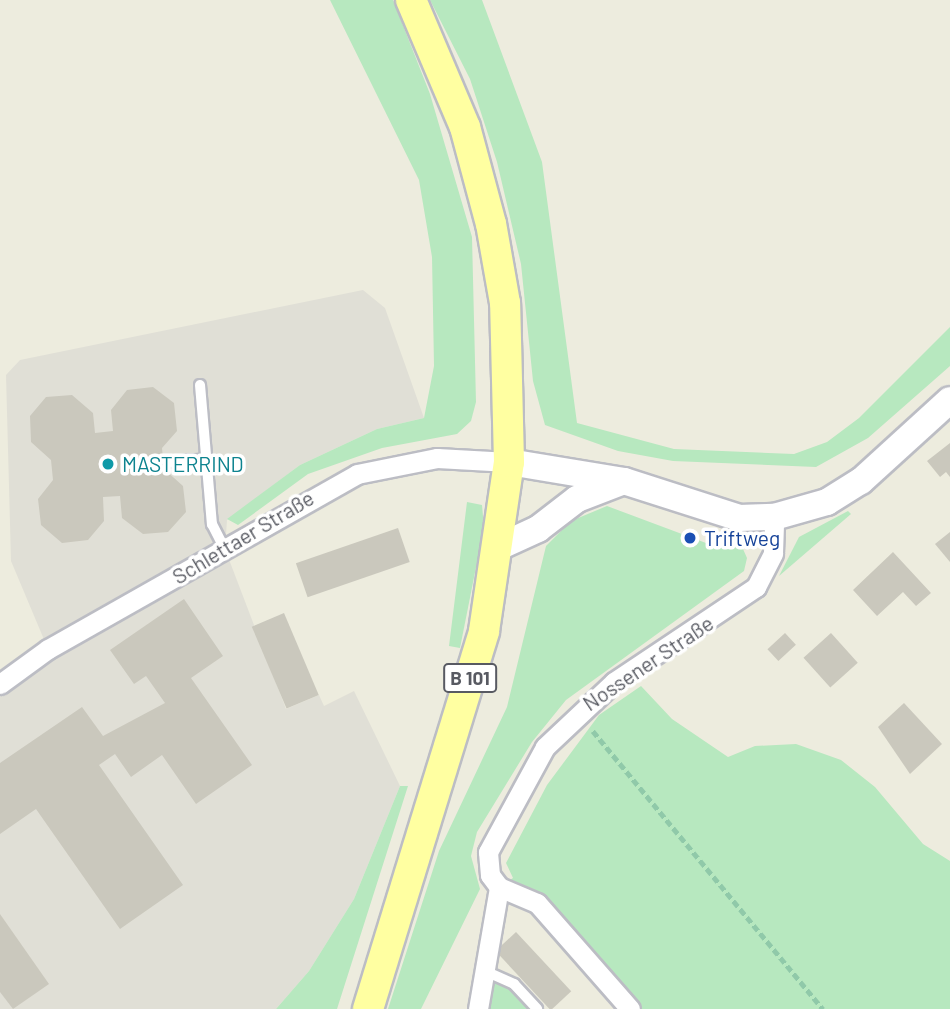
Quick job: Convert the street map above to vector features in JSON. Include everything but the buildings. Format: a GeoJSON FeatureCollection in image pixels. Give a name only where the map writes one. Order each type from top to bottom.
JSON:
{"type":"FeatureCollection","features":[{"type":"Feature","properties":{"kind":"main road","name":"B 101"},"geometry":{"type":"LineString","coordinates":[[369,1009],[484,631],[500,546],[509,462],[505,315],[494,236],[465,127],[411,0]]}},
{"type":"Feature","properties":{"kind":"street"},"geometry":{"type":"LineString","coordinates":[[509,462],[624,481],[738,518],[774,517],[827,502],[861,481],[950,400]]}},
{"type":"Feature","properties":{"kind":"street","name":"Schlettaer Straße"},"geometry":{"type":"LineString","coordinates":[[0,684],[48,649],[357,474],[437,458],[509,462]]}},
{"type":"Feature","properties":{"kind":"street"},"geometry":{"type":"LineString","coordinates":[[500,546],[538,529],[577,499],[624,481]]}},
{"type":"Feature","properties":{"kind":"street","name":"Nossener Straße"},"geometry":{"type":"LineString","coordinates":[[478,1009],[499,887],[490,874],[488,852],[495,829],[545,747],[577,711],[756,587],[773,553],[774,517]]}},
{"type":"Feature","properties":{"kind":"street"},"geometry":{"type":"LineString","coordinates":[[499,887],[537,903],[630,1009]]}},
{"type":"Feature","properties":{"kind":"lane"},"geometry":{"type":"LineString","coordinates":[[200,385],[212,524],[225,549]]}},
{"type":"Feature","properties":{"kind":"lane"},"geometry":{"type":"LineString","coordinates":[[168,462],[206,460]]}},
{"type":"Feature","properties":{"kind":"lane"},"geometry":{"type":"LineString","coordinates":[[485,971],[514,984],[537,1009]]}},
{"type":"Feature","properties":{"kind":"path"},"geometry":{"type":"LineString","coordinates":[[577,711],[823,1009]]}},
{"type":"Feature","properties":{"kind":"shaded area"},"geometry":{"type":"Polygon","coordinates":[[[363,290],[385,308],[424,418],[377,429],[300,465],[227,520],[225,549],[286,709],[319,695],[324,706],[354,691],[400,786],[354,899],[309,971],[276,1009],[0,1009],[0,684],[48,649],[11,561],[6,375],[20,360],[363,290]]]}},
{"type":"Feature","properties":{"kind":"green space"},"geometry":{"type":"Polygon","coordinates":[[[330,0],[393,0],[430,94],[472,237],[476,402],[471,421],[457,434],[382,448],[308,474],[238,525],[227,519],[300,465],[377,429],[424,418],[434,366],[432,257],[419,180],[330,0]]]}},
{"type":"Feature","properties":{"kind":"green space"},"geometry":{"type":"Polygon","coordinates":[[[430,0],[482,0],[542,162],[577,423],[674,449],[794,454],[827,442],[859,418],[950,327],[950,366],[868,438],[816,467],[673,461],[618,451],[545,425],[533,381],[521,264],[497,162],[470,79],[430,0]]]}},
{"type":"Feature","properties":{"kind":"green space"},"geometry":{"type":"Polygon","coordinates":[[[467,502],[482,505],[484,527],[460,648],[449,646],[467,502]]]}},
{"type":"Feature","properties":{"kind":"green space"},"geometry":{"type":"Polygon","coordinates":[[[607,506],[706,543],[739,540],[747,558],[744,571],[566,700],[532,742],[477,832],[471,856],[480,889],[421,1009],[388,1009],[439,851],[507,707],[546,546],[571,521],[607,506]]]}},
{"type":"Feature","properties":{"kind":"green space"},"geometry":{"type":"Polygon","coordinates":[[[848,511],[851,514],[779,576],[799,537],[848,511]]]}},
{"type":"Feature","properties":{"kind":"green space"},"geometry":{"type":"Polygon","coordinates":[[[641,686],[672,719],[728,757],[755,746],[796,744],[841,760],[875,787],[923,844],[950,861],[950,1009],[630,1009],[573,937],[499,887],[513,878],[506,863],[547,785],[599,715],[641,686]]]}},
{"type":"Feature","properties":{"kind":"green space"},"geometry":{"type":"Polygon","coordinates":[[[400,786],[408,786],[337,1009],[276,1009],[309,971],[354,899],[400,786]]]}},
{"type":"Feature","properties":{"kind":"green space"},"geometry":{"type":"Polygon","coordinates":[[[485,971],[514,984],[537,1009],[478,1009],[485,971]]]}},
{"type":"Feature","properties":{"kind":"place","name":"MASTERRIND"},"geometry":{"type":"Point","coordinates":[108,464]}},
{"type":"Feature","properties":{"kind":"place","name":"Triftweg"},"geometry":{"type":"Point","coordinates":[690,538]}}]}
